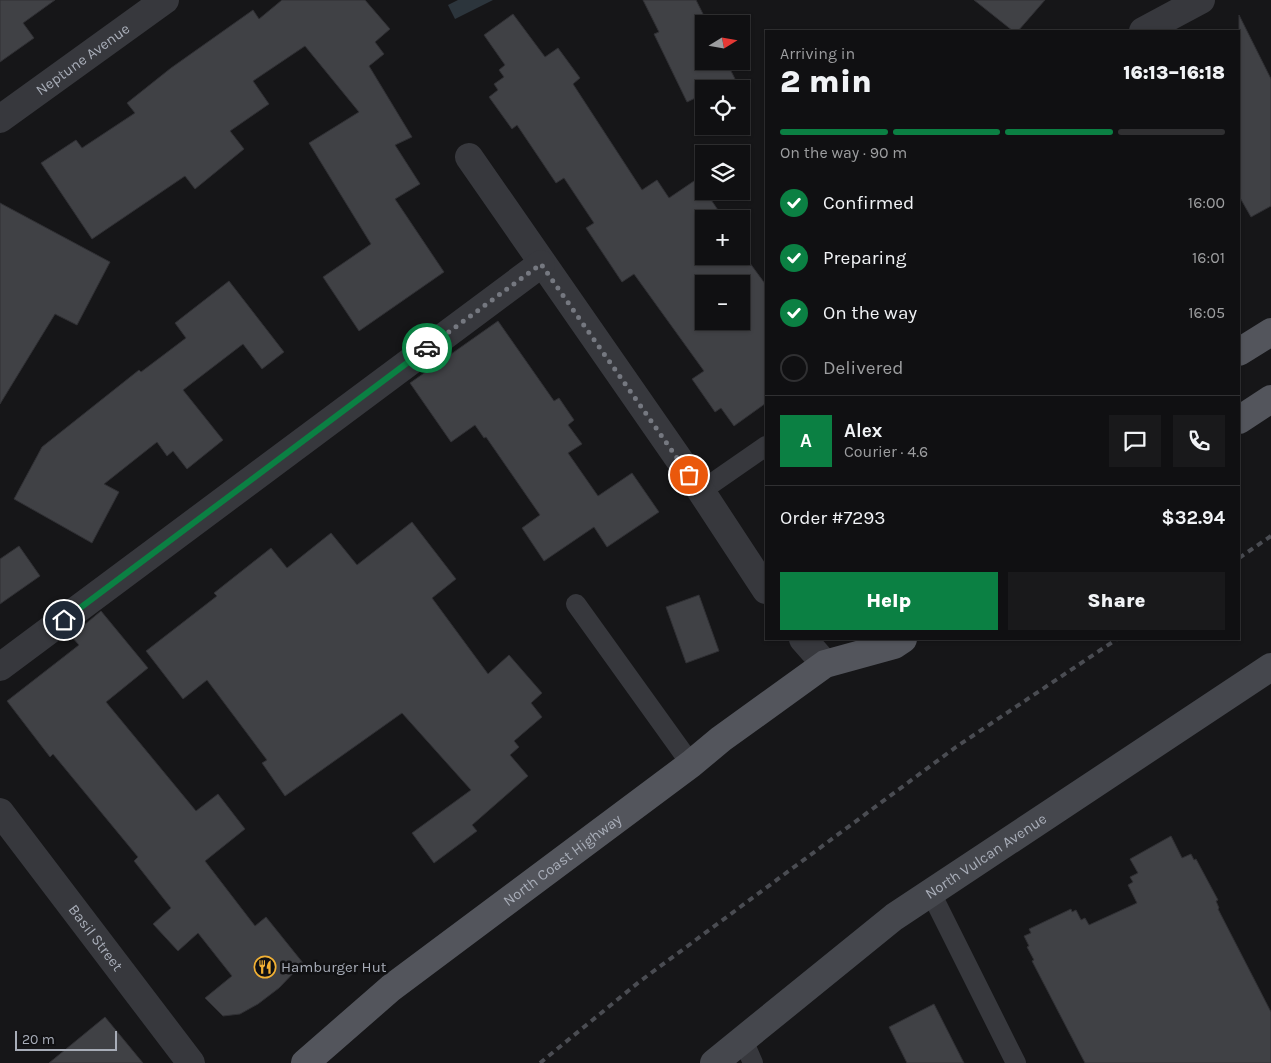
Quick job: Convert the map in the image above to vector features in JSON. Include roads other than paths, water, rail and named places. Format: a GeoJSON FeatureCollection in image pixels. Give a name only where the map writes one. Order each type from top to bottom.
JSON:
{"type":"FeatureCollection","features":[{"type":"Feature","properties":{"kind":"main road"},"geometry":{"type":"LineString","coordinates":[[1240,351],[1271,332]]}},
{"type":"Feature","properties":{"kind":"main road"},"geometry":{"type":"LineString","coordinates":[[1240,419],[1271,399]]}},
{"type":"Feature","properties":{"kind":"main road"},"geometry":{"type":"LineString","coordinates":[[825,664],[834,640]]}},
{"type":"Feature","properties":{"kind":"main road","name":"North Coast Highway"},"geometry":{"type":"LineString","coordinates":[[305,1063],[391,988],[691,764],[721,739],[825,664],[894,645],[902,640]]}},
{"type":"Feature","properties":{"kind":"main road","name":"North Vulcan Avenue"},"geometry":{"type":"LineString","coordinates":[[714,1063],[748,1051],[894,917],[1271,667]]}},
{"type":"Feature","properties":{"kind":"street","name":"Neptune Avenue"},"geometry":{"type":"LineString","coordinates":[[0,118],[166,0]]}},
{"type":"Feature","properties":{"kind":"street"},"geometry":{"type":"LineString","coordinates":[[1145,30],[1201,0]]}},
{"type":"Feature","properties":{"kind":"street"},"geometry":{"type":"LineString","coordinates":[[469,157],[541,264],[700,491],[765,588]]}},
{"type":"Feature","properties":{"kind":"street"},"geometry":{"type":"LineString","coordinates":[[0,667],[541,264]]}},
{"type":"Feature","properties":{"kind":"street"},"geometry":{"type":"LineString","coordinates":[[804,640],[825,664]]}},
{"type":"Feature","properties":{"kind":"street","name":"Basil Street"},"geometry":{"type":"LineString","coordinates":[[0,812],[191,1063]]}},
{"type":"Feature","properties":{"kind":"lane"},"geometry":{"type":"LineString","coordinates":[[700,491],[765,447]]}},
{"type":"Feature","properties":{"kind":"lane"},"geometry":{"type":"LineString","coordinates":[[576,604],[691,764]]}},
{"type":"Feature","properties":{"kind":"lane"},"geometry":{"type":"LineString","coordinates":[[931,893],[1016,1063]]}},
{"type":"Feature","properties":{"kind":"railway"},"geometry":{"type":"LineString","coordinates":[[1240,557],[1271,536]]}},
{"type":"Feature","properties":{"kind":"railway"},"geometry":{"type":"LineString","coordinates":[[540,1063],[639,982],[956,747],[1116,640]]}},
{"type":"Feature","properties":{"kind":"place","name":"Hamburger Hut"},"geometry":{"type":"Point","coordinates":[265,967]}}]}
